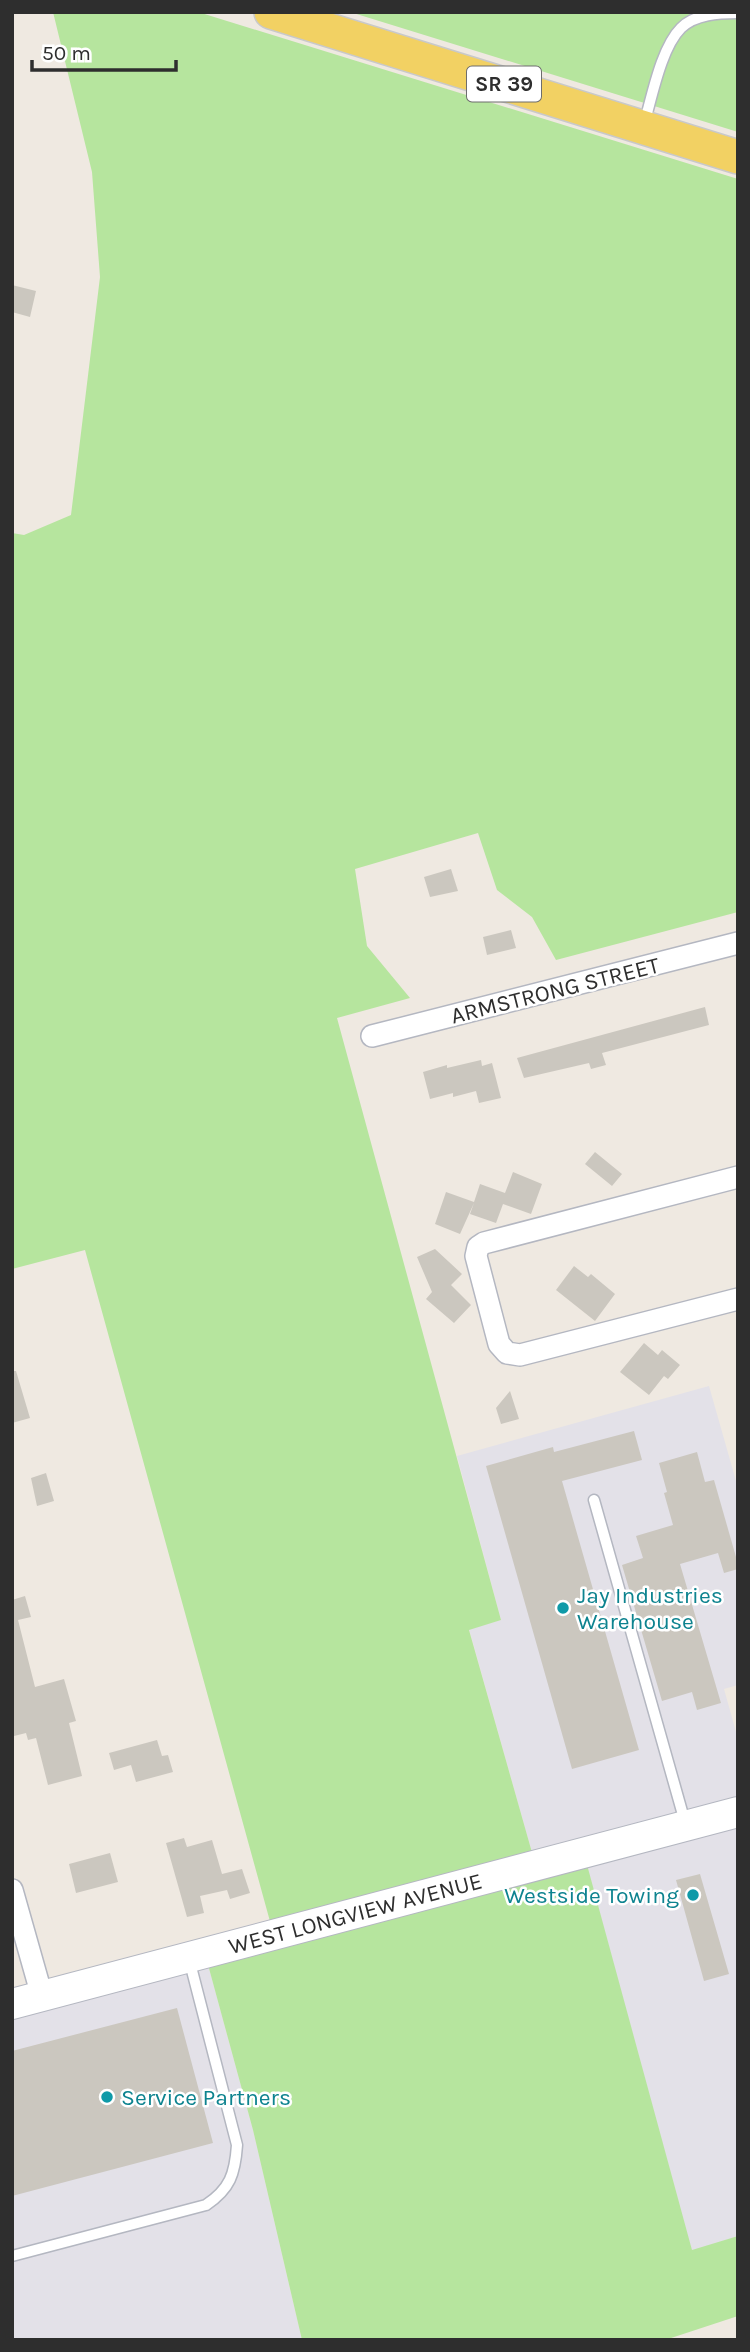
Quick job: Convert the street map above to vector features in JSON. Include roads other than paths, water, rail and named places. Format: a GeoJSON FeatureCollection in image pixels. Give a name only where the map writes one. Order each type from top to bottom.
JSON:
{"type":"FeatureCollection","features":[{"type":"Feature","properties":{"kind":"main road","name":"SR 39"},"geometry":{"type":"LineString","coordinates":[[271,12],[738,157]]}},
{"type":"Feature","properties":{"kind":"street","name":"ARMSTRONG STREET"},"geometry":{"type":"LineString","coordinates":[[372,1037],[738,943]]}},
{"type":"Feature","properties":{"kind":"street"},"geometry":{"type":"LineString","coordinates":[[738,1177],[484,1243],[478,1247],[476,1256],[499,1344],[507,1353],[520,1355],[738,1299]]}},
{"type":"Feature","properties":{"kind":"street","name":"WEST LONGVIEW AVENUE"},"geometry":{"type":"LineString","coordinates":[[12,2004],[738,1812]]}},
{"type":"Feature","properties":{"kind":"street"},"geometry":{"type":"LineString","coordinates":[[12,1890],[42,1996]]}},
{"type":"Feature","properties":{"kind":"lane"},"geometry":{"type":"LineString","coordinates":[[643,127],[662,63],[682,27],[705,16],[738,13]]}},
{"type":"Feature","properties":{"kind":"lane"},"geometry":{"type":"LineString","coordinates":[[594,1500],[686,1825]]}},
{"type":"Feature","properties":{"kind":"lane"},"geometry":{"type":"LineString","coordinates":[[12,2256],[206,2205],[222,2194],[235,2168],[237,2145],[188,1957]]}},
{"type":"Feature","properties":{"kind":"place","name":"Jay Industries Warehouse"},"geometry":{"type":"Point","coordinates":[563,1608]}},
{"type":"Feature","properties":{"kind":"place","name":"Westside Towing"},"geometry":{"type":"Point","coordinates":[693,1895]}},
{"type":"Feature","properties":{"kind":"place","name":"Service Partners"},"geometry":{"type":"Point","coordinates":[107,2097]}}]}
